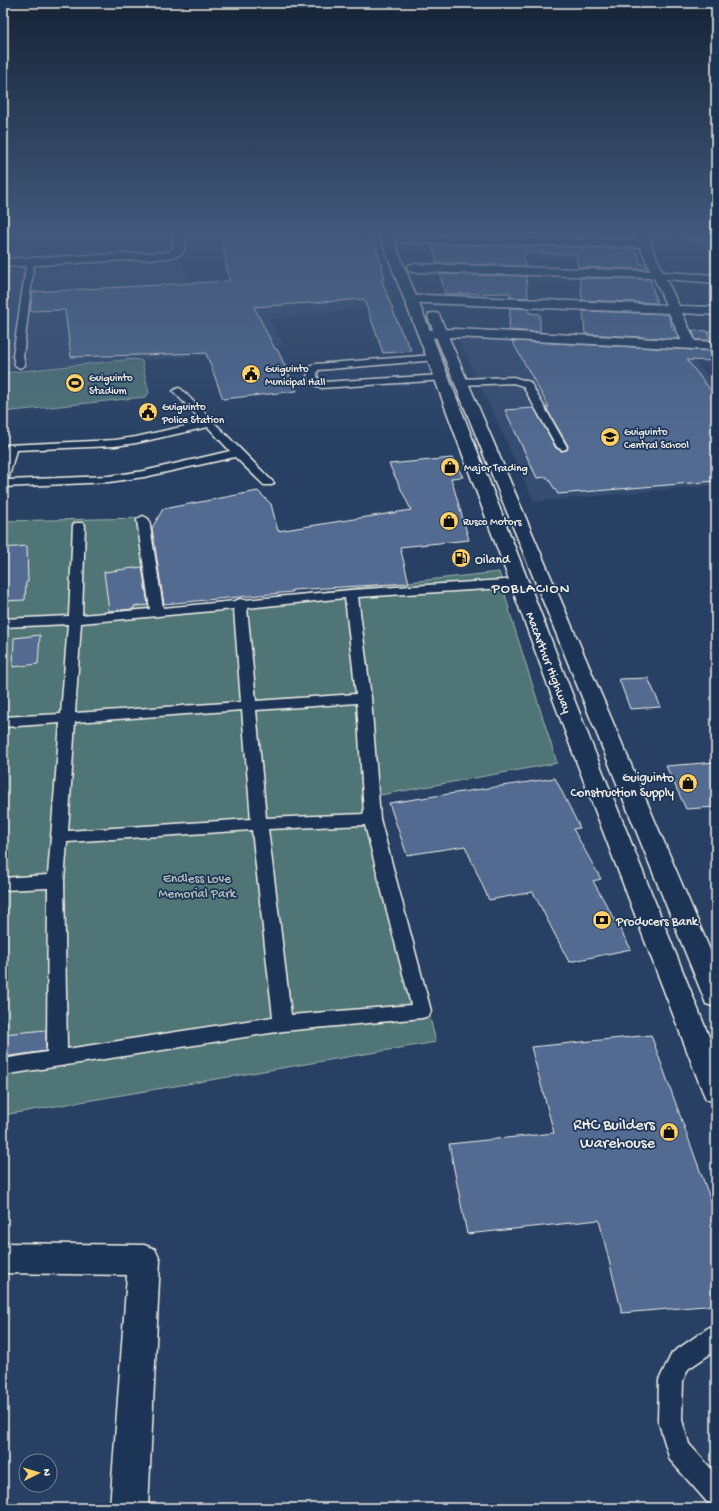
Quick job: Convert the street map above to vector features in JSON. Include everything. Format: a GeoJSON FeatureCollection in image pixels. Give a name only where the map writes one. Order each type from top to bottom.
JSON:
{"type":"FeatureCollection","features":[{"type":"Feature","properties":{"kind":"main road","name":"MacArthur Highway"},"geometry":{"type":"LineString","coordinates":[[421,305],[451,380],[716,996]]}},
{"type":"Feature","properties":{"kind":"main road"},"geometry":{"type":"LineString","coordinates":[[546,305],[716,311]]}},
{"type":"Feature","properties":{"kind":"main road"},"geometry":{"type":"LineString","coordinates":[[671,305],[690,345]]}},
{"type":"Feature","properties":{"kind":"main road"},"geometry":{"type":"LineString","coordinates":[[433,334],[455,333],[716,346]]}},
{"type":"Feature","properties":{"kind":"main road","name":"MacArthur Highway"},"geometry":{"type":"LineString","coordinates":[[433,334],[434,358],[451,380],[520,584],[716,1089]]}},
{"type":"Feature","properties":{"kind":"main road"},"geometry":{"type":"LineString","coordinates":[[3,1258],[144,1260],[129,1508]]}},
{"type":"Feature","properties":{"kind":"lane"},"geometry":{"type":"LineString","coordinates":[[20,365],[18,356],[25,305]]}},
{"type":"Feature","properties":{"kind":"lane"},"geometry":{"type":"LineString","coordinates":[[434,358],[315,367],[311,377],[314,382],[321,384],[451,380],[513,380],[527,384],[562,447]]}},
{"type":"Feature","properties":{"kind":"lane"},"geometry":{"type":"LineString","coordinates":[[178,392],[210,423],[236,453],[268,483]]}},
{"type":"Feature","properties":{"kind":"lane"},"geometry":{"type":"LineString","coordinates":[[3,479],[11,447],[115,443],[136,440],[210,423]]}},
{"type":"Feature","properties":{"kind":"lane"},"geometry":{"type":"LineString","coordinates":[[3,484],[109,479],[144,474],[236,453]]}},
{"type":"Feature","properties":{"kind":"lane"},"geometry":{"type":"LineString","coordinates":[[143,520],[158,612]]}},
{"type":"Feature","properties":{"kind":"lane"},"geometry":{"type":"LineString","coordinates":[[58,1058],[56,882],[75,620],[79,525]]}},
{"type":"Feature","properties":{"kind":"lane"},"geometry":{"type":"LineString","coordinates":[[3,623],[75,620],[240,603],[351,594],[520,584]]}},
{"type":"Feature","properties":{"kind":"lane"},"geometry":{"type":"LineString","coordinates":[[3,1067],[283,1023],[422,1011],[372,819],[364,698],[351,594]]}},
{"type":"Feature","properties":{"kind":"lane"},"geometry":{"type":"LineString","coordinates":[[240,603],[259,824],[283,1023]]}},
{"type":"Feature","properties":{"kind":"lane"},"geometry":{"type":"LineString","coordinates":[[3,722],[249,707],[364,698]]}},
{"type":"Feature","properties":{"kind":"lane"},"geometry":{"type":"LineString","coordinates":[[59,837],[259,824],[372,819]]}},
{"type":"Feature","properties":{"kind":"lane"},"geometry":{"type":"LineString","coordinates":[[3,884],[56,882]]}},
{"type":"Feature","properties":{"kind":"lane"},"geometry":{"type":"LineString","coordinates":[[716,1336],[680,1361],[671,1380],[670,1420],[678,1451],[716,1493]]}},
{"type":"Feature","properties":{"kind":"shaded area"},"geometry":{"type":"Polygon","coordinates":[[[3,305],[392,305],[392,306],[269,319],[284,345],[199,356],[3,370],[3,305]]]}},
{"type":"Feature","properties":{"kind":"shaded area","name":"Guiguinto Central School"},"geometry":{"type":"Polygon","coordinates":[[[457,335],[682,342],[716,389],[716,485],[534,502],[457,335]]]}},
{"type":"Feature","properties":{"kind":"green space","name":"Guiguinto Stadium"},"geometry":{"type":"Polygon","coordinates":[[[134,359],[142,361],[149,393],[145,397],[3,412],[3,373],[134,359]]]}},
{"type":"Feature","properties":{"kind":"green space","name":"Endless Love Memorial Park"},"geometry":{"type":"Polygon","coordinates":[[[145,518],[156,610],[499,572],[512,620],[557,763],[375,796],[436,1042],[3,1115],[3,521],[145,518]]]}},
{"type":"Feature","properties":{"kind":"building"},"geometry":{"type":"Polygon","coordinates":[[[31,305],[288,305],[254,307],[275,349],[277,349],[297,391],[223,399],[206,353],[71,357],[65,310],[30,311],[31,305]]]}},
{"type":"Feature","properties":{"kind":"building"},"geometry":{"type":"Polygon","coordinates":[[[366,305],[391,305],[401,331],[412,351],[383,353],[366,305]]]}},
{"type":"Feature","properties":{"kind":"building"},"geometry":{"type":"Polygon","coordinates":[[[510,308],[529,309],[529,313],[540,314],[540,332],[509,330],[510,308]]]}},
{"type":"Feature","properties":{"kind":"building"},"geometry":{"type":"Polygon","coordinates":[[[583,311],[668,314],[673,330],[675,330],[679,339],[585,334],[583,311]]]}},
{"type":"Feature","properties":{"kind":"building"},"geometry":{"type":"Polygon","coordinates":[[[692,330],[708,331],[710,340],[696,340],[692,330]]]}},
{"type":"Feature","properties":{"kind":"building","name":"Guiguinto Central School"},"geometry":{"type":"Polygon","coordinates":[[[512,341],[713,351],[715,361],[687,360],[716,397],[716,481],[558,494],[547,477],[537,478],[505,410],[534,408],[556,448],[561,451],[567,450],[568,446],[546,407],[549,407],[512,341]]]}},
{"type":"Feature","properties":{"kind":"building"},"geometry":{"type":"Polygon","coordinates":[[[452,458],[463,477],[451,478],[469,540],[400,547],[409,583],[292,590],[292,592],[164,604],[152,528],[163,509],[258,491],[271,504],[278,531],[411,510],[389,464],[452,458]]]}},
{"type":"Feature","properties":{"kind":"building"},"geometry":{"type":"Polygon","coordinates":[[[27,546],[28,582],[26,582],[25,600],[3,601],[3,548],[27,546]]]}},
{"type":"Feature","properties":{"kind":"building"},"geometry":{"type":"Polygon","coordinates":[[[142,567],[148,605],[134,606],[134,609],[109,611],[104,572],[142,567]]]}},
{"type":"Feature","properties":{"kind":"building"},"geometry":{"type":"Polygon","coordinates":[[[40,635],[38,664],[13,667],[14,638],[40,635]]]}},
{"type":"Feature","properties":{"kind":"building"},"geometry":{"type":"Polygon","coordinates":[[[648,678],[661,707],[630,709],[619,679],[648,678]]]}},
{"type":"Feature","properties":{"kind":"building"},"geometry":{"type":"Polygon","coordinates":[[[716,762],[716,807],[686,809],[666,766],[716,762]]]}},
{"type":"Feature","properties":{"kind":"building"},"geometry":{"type":"Polygon","coordinates":[[[555,778],[580,828],[573,829],[601,879],[593,881],[631,949],[569,962],[533,892],[489,900],[465,846],[407,855],[389,803],[555,778]]]}},
{"type":"Feature","properties":{"kind":"building"},"geometry":{"type":"Polygon","coordinates":[[[46,1030],[46,1051],[3,1057],[3,1034],[46,1030]]]}},
{"type":"Feature","properties":{"kind":"building"},"geometry":{"type":"Polygon","coordinates":[[[651,1035],[716,1215],[716,1305],[622,1313],[599,1220],[467,1234],[449,1144],[554,1133],[531,1047],[651,1035]]]}},
{"type":"Feature","properties":{"kind":"place","name":"Guiguinto Municipal Hall"},"geometry":{"type":"Point","coordinates":[251,374]}},
{"type":"Feature","properties":{"kind":"place","name":"Guiguinto Stadium"},"geometry":{"type":"Point","coordinates":[75,383]}},
{"type":"Feature","properties":{"kind":"place","name":"Guiguinto Police Station"},"geometry":{"type":"Point","coordinates":[148,412]}},
{"type":"Feature","properties":{"kind":"place","name":"Guiguinto Central School"},"geometry":{"type":"Point","coordinates":[610,437]}},
{"type":"Feature","properties":{"kind":"place","name":"Major Trading"},"geometry":{"type":"Point","coordinates":[450,467]}},
{"type":"Feature","properties":{"kind":"place","name":"Rusco Motors"},"geometry":{"type":"Point","coordinates":[449,521]}},
{"type":"Feature","properties":{"kind":"place","name":"Oiland"},"geometry":{"type":"Point","coordinates":[461,558]}},
{"type":"Feature","properties":{"kind":"place","name":"Guiguinto Construction Supply"},"geometry":{"type":"Point","coordinates":[688,783]}},
{"type":"Feature","properties":{"kind":"place","name":"Producers Bank"},"geometry":{"type":"Point","coordinates":[602,920]}},
{"type":"Feature","properties":{"kind":"place","name":"RHC Builders Warehouse"},"geometry":{"type":"Point","coordinates":[669,1132]}},
{"type":"Feature","properties":{"kind":"district","name":"POBLACION"},"geometry":{"type":"Point","coordinates":[531,587]}}]}
